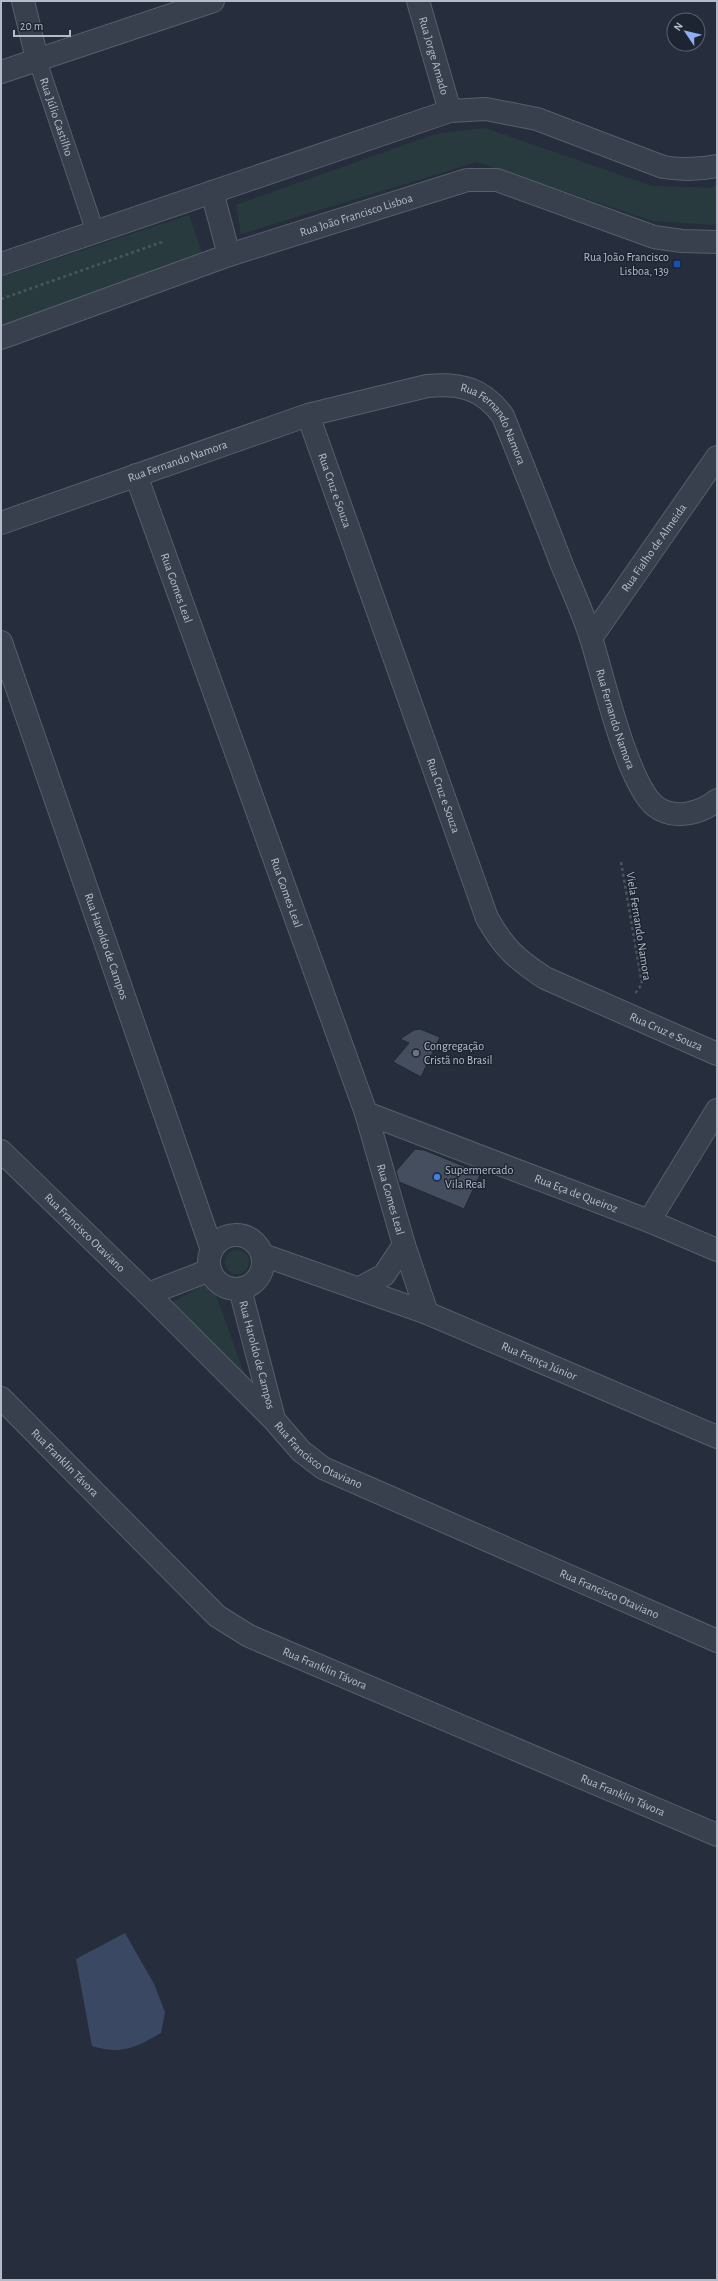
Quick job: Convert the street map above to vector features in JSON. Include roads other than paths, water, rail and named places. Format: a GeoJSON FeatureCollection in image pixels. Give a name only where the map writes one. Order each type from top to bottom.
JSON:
{"type":"FeatureCollection","features":[{"type":"Feature","properties":{"kind":"street","name":"Rua Júlio Castilho"},"geometry":{"type":"LineString","coordinates":[[22,1],[37,59],[95,231]]}},
{"type":"Feature","properties":{"kind":"street"},"geometry":{"type":"LineString","coordinates":[[1,72],[214,1]]}},
{"type":"Feature","properties":{"kind":"street","name":"Rua Jorge Amado"},"geometry":{"type":"LineString","coordinates":[[418,1],[450,111]]}},
{"type":"Feature","properties":{"kind":"street"},"geometry":{"type":"LineString","coordinates":[[1,264],[450,111],[486,109],[531,118],[664,167],[684,170],[702,170],[717,166]]}},
{"type":"Feature","properties":{"kind":"street","name":"Rua João Francisco Lisboa"},"geometry":{"type":"LineString","coordinates":[[1,338],[229,255],[467,180],[497,180],[654,237],[682,241],[717,242]]}},
{"type":"Feature","properties":{"kind":"street"},"geometry":{"type":"LineString","coordinates":[[212,192],[229,255]]}},
{"type":"Feature","properties":{"kind":"street","name":"Rua Fernando Namora"},"geometry":{"type":"LineString","coordinates":[[1,523],[308,416],[427,386],[446,384],[464,387],[493,402],[503,416],[591,638],[606,692],[629,760],[644,795],[656,807],[688,814],[707,808],[717,800]]}},
{"type":"Feature","properties":{"kind":"street","name":"Rua Cruz e Souza"},"geometry":{"type":"LineString","coordinates":[[308,416],[487,918],[501,943],[520,962],[545,978],[717,1054]]}},
{"type":"Feature","properties":{"kind":"street","name":"Rua Fialho de Almeida"},"geometry":{"type":"LineString","coordinates":[[591,638],[717,457]]}},
{"type":"Feature","properties":{"kind":"street","name":"Rua Gomes Leal"},"geometry":{"type":"LineString","coordinates":[[136,475],[366,1113],[404,1245],[427,1313]]}},
{"type":"Feature","properties":{"kind":"street","name":"Rua Haroldo de Campos"},"geometry":{"type":"LineString","coordinates":[[1,642],[211,1260]]}},
{"type":"Feature","properties":{"kind":"street"},"geometry":{"type":"LineString","coordinates":[[649,1221],[717,1110]]}},
{"type":"Feature","properties":{"kind":"street","name":"Rua Eça de Queiroz"},"geometry":{"type":"LineString","coordinates":[[366,1113],[649,1221],[717,1250]]}},
{"type":"Feature","properties":{"kind":"street","name":"Rua Francisco Otaviano"},"geometry":{"type":"LineString","coordinates":[[1,1151],[148,1294],[274,1420],[301,1451],[323,1468],[717,1640]]}},
{"type":"Feature","properties":{"kind":"street"},"geometry":{"type":"LineString","coordinates":[[239,1235],[253,1240],[263,1255],[261,1274],[255,1282],[240,1289],[223,1286],[216,1281],[211,1260],[218,1242],[226,1237],[239,1235]]}},
{"type":"Feature","properties":{"kind":"street"},"geometry":{"type":"LineString","coordinates":[[360,1288],[384,1276],[404,1245]]}},
{"type":"Feature","properties":{"kind":"street","name":"Rua França Júnior"},"geometry":{"type":"LineString","coordinates":[[263,1255],[360,1288],[427,1313],[717,1437]]}},
{"type":"Feature","properties":{"kind":"street"},"geometry":{"type":"LineString","coordinates":[[148,1294],[211,1260]]}},
{"type":"Feature","properties":{"kind":"street","name":"Rua Haroldo de Campos"},"geometry":{"type":"LineString","coordinates":[[240,1289],[274,1420]]}},
{"type":"Feature","properties":{"kind":"street","name":"Rua Franklin Távora"},"geometry":{"type":"LineString","coordinates":[[1,1398],[218,1616],[249,1636],[717,1835]]}},
{"type":"Feature","properties":{"kind":"water"},"geometry":{"type":"Polygon","coordinates":[[[125,1933],[154,1984],[165,2012],[161,2033],[143,2043],[128,2048],[120,2050],[102,2049],[92,2046],[76,1959],[125,1933]]]}},
{"type":"Feature","properties":{"kind":"place","name":"Rua João Francisco Lisboa, 139"},"geometry":{"type":"Point","coordinates":[677,264]}},
{"type":"Feature","properties":{"kind":"place","name":"Congregação Cristã no Brasil"},"geometry":{"type":"Point","coordinates":[416,1053]}},
{"type":"Feature","properties":{"kind":"place","name":"Supermercado Vila Real"},"geometry":{"type":"Point","coordinates":[437,1177]}}]}
